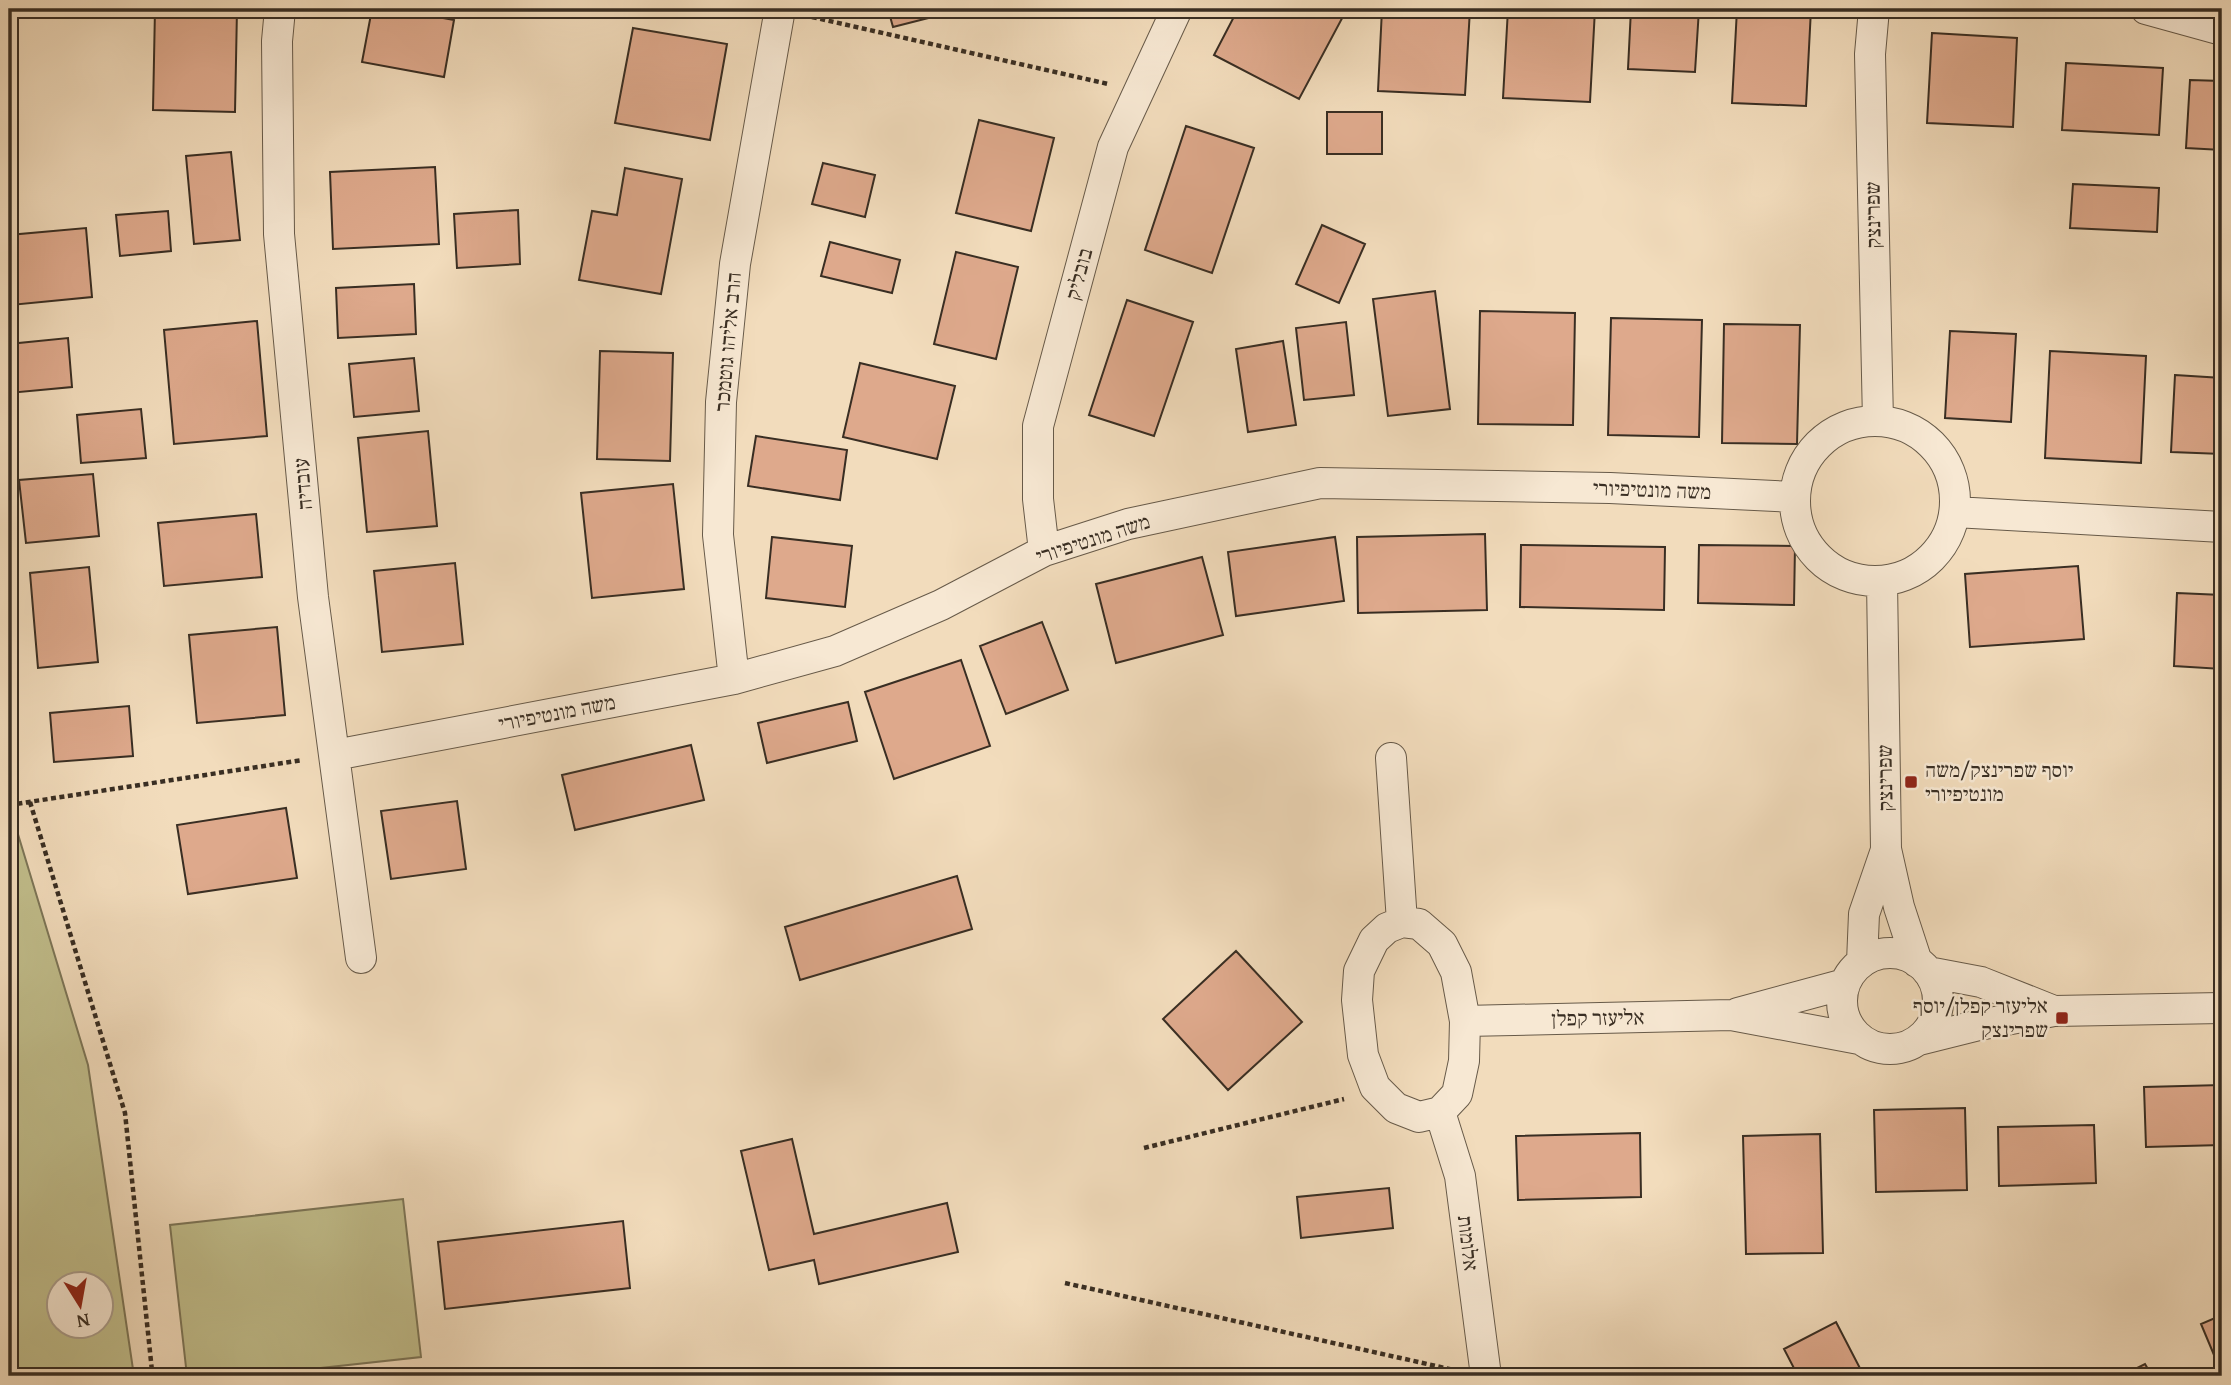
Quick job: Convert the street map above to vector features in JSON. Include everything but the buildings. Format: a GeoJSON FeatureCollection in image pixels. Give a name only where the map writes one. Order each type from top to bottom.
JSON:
{"type":"FeatureCollection","features":[{"type":"Feature","properties":{"kind":"street","name":"עובדיה"},"geometry":{"type":"LineString","coordinates":[[280,9],[279,234],[313,597],[360,958]]}},
{"type":"Feature","properties":{"kind":"street","name":"הרב אליהו גוטמכר"},"geometry":{"type":"LineString","coordinates":[[734,679],[719,535],[721,402],[735,264],[780,9]]}},
{"type":"Feature","properties":{"kind":"street","name":"בובליק"},"geometry":{"type":"LineString","coordinates":[[1044,551],[1038,499],[1038,426],[1113,147],[1177,9]]}},
{"type":"Feature","properties":{"kind":"street","name":"שפרינצק"},"geometry":{"type":"LineString","coordinates":[[1874,9],[1870,54],[1878,421]]}},
{"type":"Feature","properties":{"kind":"street"},"geometry":{"type":"LineString","coordinates":[[2146,9],[2222,30]]}},
{"type":"Feature","properties":{"kind":"street"},"geometry":{"type":"LineString","coordinates":[[1878,421],[1904,426],[1927,440],[1936,450],[1944,460],[1954,485],[1955,512],[1947,537],[1931,559],[1908,575],[1881,581],[1854,579],[1829,568],[1810,548],[1798,524],[1795,497],[1800,473],[1812,451],[1831,435],[1854,424],[1878,421]]}},
{"type":"Feature","properties":{"kind":"street","name":"משה מונטיפיורי"},"geometry":{"type":"LineString","coordinates":[[335,755],[734,679],[835,651],[941,605],[1044,551],[1128,524],[1320,482],[1611,488],[1795,497]]}},
{"type":"Feature","properties":{"kind":"street"},"geometry":{"type":"LineString","coordinates":[[1955,512],[2222,527]]}},
{"type":"Feature","properties":{"kind":"street","name":"שפרינצק"},"geometry":{"type":"LineString","coordinates":[[1881,581],[1886,849],[1899,907],[1922,967]]}},
{"type":"Feature","properties":{"kind":"street"},"geometry":{"type":"LineString","coordinates":[[1391,758],[1402,922]]}},
{"type":"Feature","properties":{"kind":"street","name":"שפרינצק"},"geometry":{"type":"LineString","coordinates":[[1853,973],[1864,914],[1886,849]]}},
{"type":"Feature","properties":{"kind":"street"},"geometry":{"type":"LineString","coordinates":[[1402,922],[1419,924],[1442,944],[1456,972],[1465,1021],[1464,1061],[1457,1094],[1440,1112],[1419,1116],[1396,1108],[1375,1087],[1363,1055],[1357,1000],[1359,971],[1374,940],[1387,928],[1402,922]]}},
{"type":"Feature","properties":{"kind":"street"},"geometry":{"type":"LineString","coordinates":[[2054,1011],[1981,982],[1922,967],[1903,955],[1889,953],[1875,956],[1853,973],[1842,998],[1843,1012],[1849,1027],[1859,1039],[1873,1046],[1889,1049],[1905,1047],[1919,1040],[1979,1025],[2054,1011],[2222,1008]]}},
{"type":"Feature","properties":{"kind":"street"},"geometry":{"type":"LineString","coordinates":[[1919,1040],[1930,1028],[1938,999],[1935,985],[1922,967]]}},
{"type":"Feature","properties":{"kind":"street","name":"אליעזר קפלן"},"geometry":{"type":"LineString","coordinates":[[1731,1015],[1853,973]]}},
{"type":"Feature","properties":{"kind":"street","name":"אליעזר קפלן"},"geometry":{"type":"LineString","coordinates":[[1465,1021],[1731,1015],[1859,1039]]}},
{"type":"Feature","properties":{"kind":"street","name":"אלומות"},"geometry":{"type":"LineString","coordinates":[[1440,1112],[1460,1176],[1471,1373]]}},
{"type":"Feature","properties":{"kind":"path"},"geometry":{"type":"LineString","coordinates":[[780,9],[1139,91]]}},
{"type":"Feature","properties":{"kind":"path"},"geometry":{"type":"LineString","coordinates":[[9,805],[335,755]]}},
{"type":"Feature","properties":{"kind":"path"},"geometry":{"type":"LineString","coordinates":[[30,802],[124,1113],[154,1376]]}},
{"type":"Feature","properties":{"kind":"path"},"geometry":{"type":"LineString","coordinates":[[1143,1148],[1332,1103],[1375,1087]]}},
{"type":"Feature","properties":{"kind":"path"},"geometry":{"type":"LineString","coordinates":[[1065,1283],[1471,1373]]}},
{"type":"Feature","properties":{"kind":"shaded area"},"geometry":{"type":"Polygon","coordinates":[[[9,831],[17,831],[88,1065],[134,1376],[9,1376],[9,831]]]}},
{"type":"Feature","properties":{"kind":"shaded area"},"geometry":{"type":"Polygon","coordinates":[[[403,1199],[421,1357],[247,1376],[187,1376],[170,1225],[403,1199]]]}},
{"type":"Feature","properties":{"kind":"place","name":"יוסף שפרינצק/משה מונטיפיורי"},"geometry":{"type":"Point","coordinates":[1911,782]}},
{"type":"Feature","properties":{"kind":"place","name":"אליעזר קפלן/יוסף שפרינצק"},"geometry":{"type":"Point","coordinates":[2062,1018]}}]}
